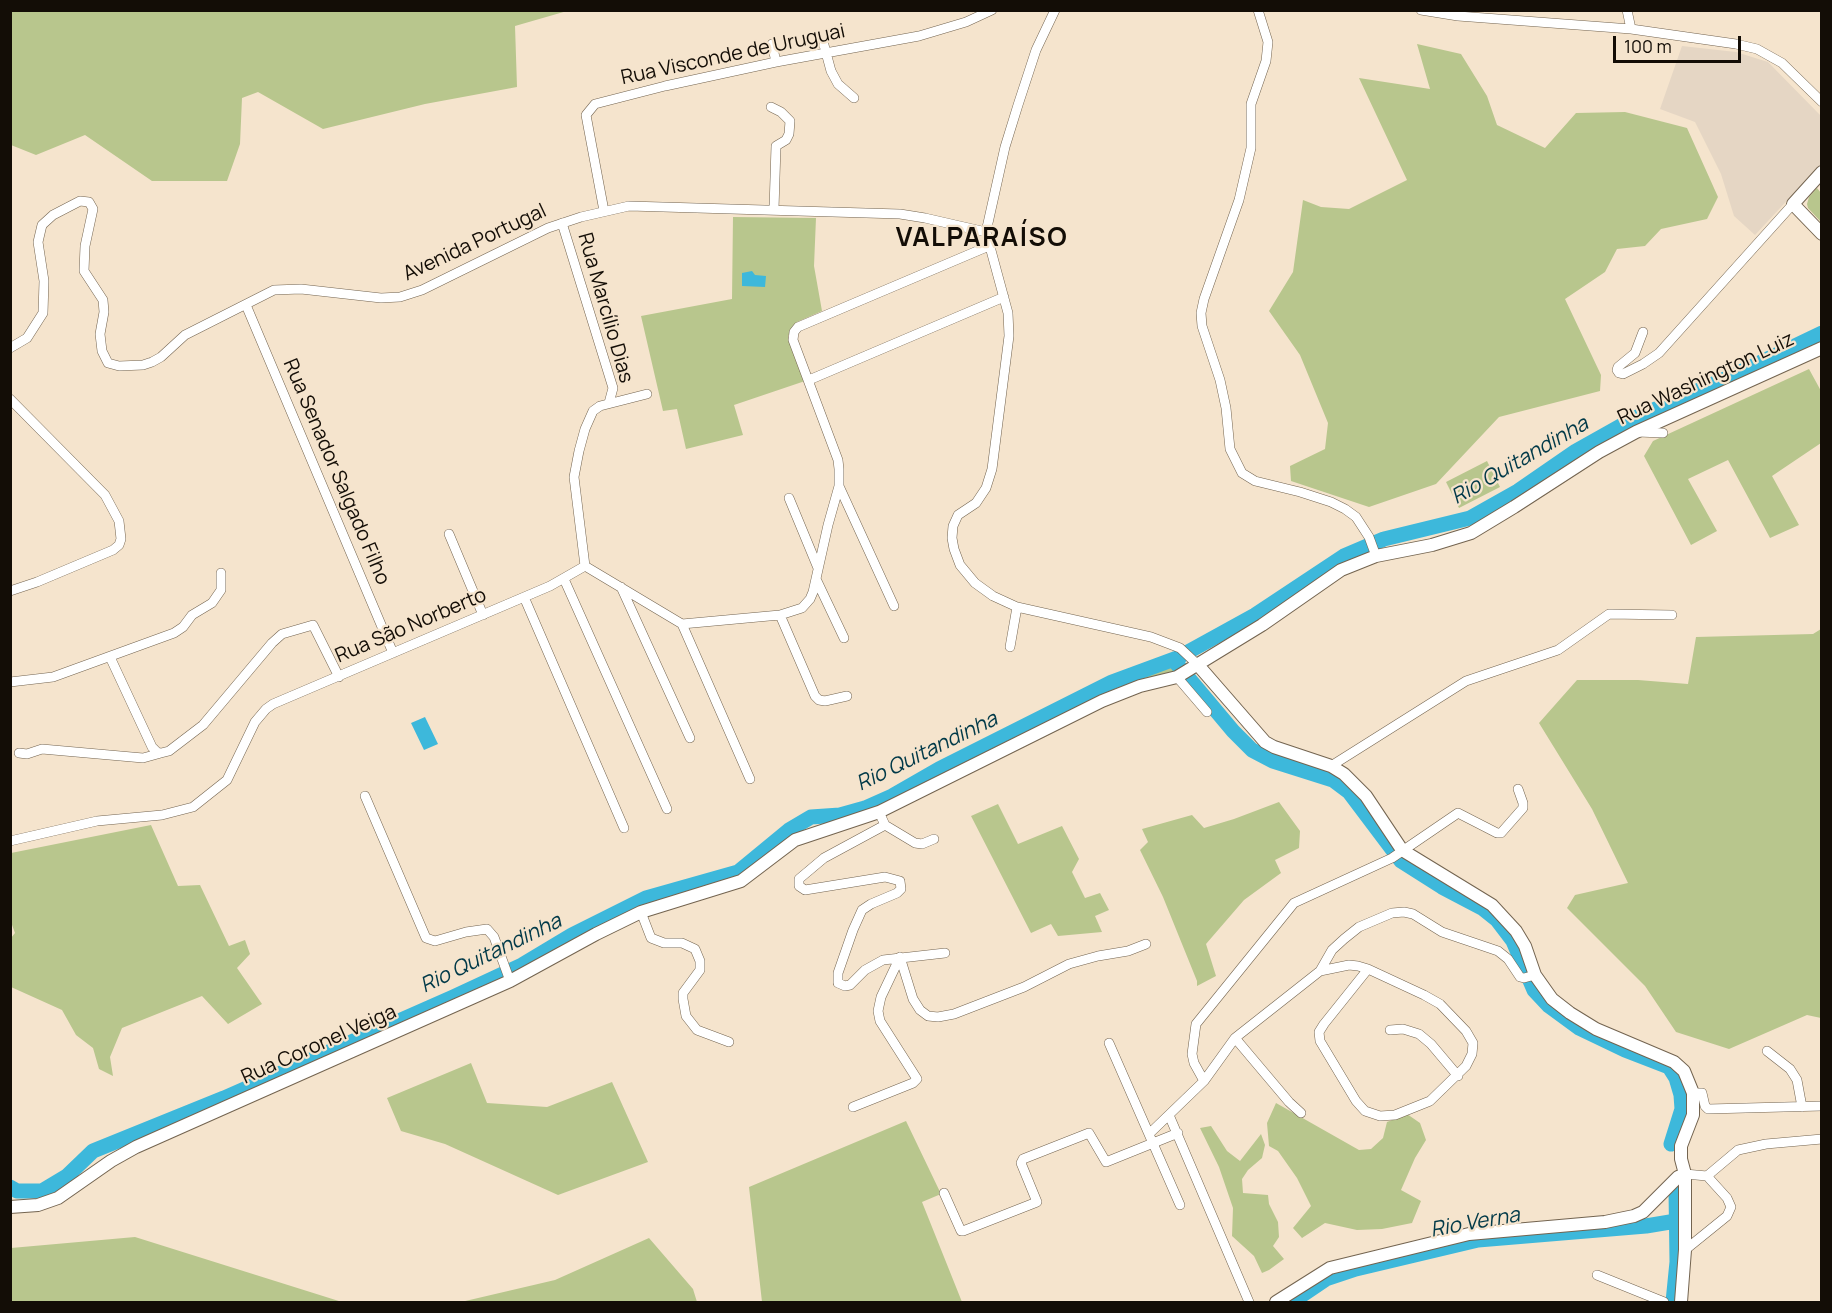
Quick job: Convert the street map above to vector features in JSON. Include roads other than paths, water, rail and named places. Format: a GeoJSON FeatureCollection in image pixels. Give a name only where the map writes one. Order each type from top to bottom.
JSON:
{"type":"FeatureCollection","features":[{"type":"Feature","properties":{"kind":"main road"},"geometry":{"type":"LineString","coordinates":[[1821,172],[1793,204],[1821,234]]}},
{"type":"Feature","properties":{"kind":"main road","name":"Rua Washington Luiz"},"geometry":{"type":"LineString","coordinates":[[1198,665],[1262,625],[1341,570],[1376,556],[1432,545],[1471,532],[1599,452],[1636,432],[1821,348]]}},
{"type":"Feature","properties":{"kind":"main road"},"geometry":{"type":"LineString","coordinates":[[1198,665],[1265,742],[1331,766],[1344,774],[1366,796],[1382,817],[1397,854],[1492,905],[1516,931],[1525,946],[1529,976],[1552,999],[1596,1029],[1674,1062],[1684,1071],[1693,1093],[1693,1115],[1681,1146],[1681,1159],[1685,1174],[1685,1250],[1681,1302]]}},
{"type":"Feature","properties":{"kind":"main road","name":"Rua Coronel Veiga"},"geometry":{"type":"LineString","coordinates":[[10,1207],[38,1205],[58,1198],[111,1161],[136,1147],[510,981],[641,912],[741,881],[795,840],[879,812],[1102,701],[1140,686],[1177,677],[1198,665]]}},
{"type":"Feature","properties":{"kind":"main road"},"geometry":{"type":"LineString","coordinates":[[1276,1302],[1329,1268],[1469,1234],[1605,1222],[1634,1216],[1643,1212],[1678,1177],[1685,1174]]}},
{"type":"Feature","properties":{"kind":"street","name":"Rua Visconde de Uruguai"},"geometry":{"type":"LineString","coordinates":[[604,211],[586,115],[596,104],[625,95],[776,62],[824,48],[919,36],[966,22],[992,10]]}},
{"type":"Feature","properties":{"kind":"street"},"geometry":{"type":"LineString","coordinates":[[1055,10],[1036,50],[1018,105],[1005,147],[986,232],[1008,313],[1009,336],[993,461],[986,488],[976,502],[958,515],[953,526],[952,538],[960,565],[975,583],[993,596],[1017,607],[1132,631],[1167,642],[1180,648],[1198,665]]}},
{"type":"Feature","properties":{"kind":"street"},"geometry":{"type":"LineString","coordinates":[[1258,10],[1268,42],[1266,62],[1251,104],[1251,148],[1239,200],[1204,299],[1201,314],[1202,326],[1220,380],[1226,408],[1230,449],[1242,473],[1255,481],[1311,496],[1345,509],[1356,517],[1369,537],[1376,556]]}},
{"type":"Feature","properties":{"kind":"street"},"geometry":{"type":"LineString","coordinates":[[1421,10],[1458,16],[1630,29],[1736,44],[1757,49],[1782,63],[1821,102]]}},
{"type":"Feature","properties":{"kind":"street"},"geometry":{"type":"LineString","coordinates":[[1532,10],[1534,22]]}},
{"type":"Feature","properties":{"kind":"street"},"geometry":{"type":"LineString","coordinates":[[1627,10],[1630,29]]}},
{"type":"Feature","properties":{"kind":"street"},"geometry":{"type":"LineString","coordinates":[[772,44],[776,62]]}},
{"type":"Feature","properties":{"kind":"street"},"geometry":{"type":"LineString","coordinates":[[824,48],[831,71],[838,84],[854,98]]}},
{"type":"Feature","properties":{"kind":"street"},"geometry":{"type":"LineString","coordinates":[[771,107],[781,112],[790,121],[786,140],[776,146],[774,209]]}},
{"type":"Feature","properties":{"kind":"street","name":"Avenida Portugal"},"geometry":{"type":"LineString","coordinates":[[10,348],[27,338],[42,313],[44,281],[38,242],[42,225],[53,215],[80,201],[89,202],[93,209],[85,246],[84,271],[103,300],[104,312],[100,334],[102,351],[108,363],[119,366],[152,362],[184,335],[274,290],[302,289],[381,298],[400,297],[422,290],[522,240],[562,223],[629,206],[900,214],[986,232]]}},
{"type":"Feature","properties":{"kind":"street"},"geometry":{"type":"LineString","coordinates":[[1643,332],[1635,353],[1618,367],[1619,373],[1623,374],[1643,364],[1659,353],[1793,204]]}},
{"type":"Feature","properties":{"kind":"street","name":"Rua Marcílio Dias"},"geometry":{"type":"LineString","coordinates":[[562,223],[613,388],[609,404]]}},
{"type":"Feature","properties":{"kind":"street"},"geometry":{"type":"LineString","coordinates":[[682,624],[780,615],[795,611],[806,604],[813,592],[839,486],[838,460],[794,340],[794,332],[798,327],[989,246]]}},
{"type":"Feature","properties":{"kind":"street"},"geometry":{"type":"LineString","coordinates":[[809,380],[1004,297]]}},
{"type":"Feature","properties":{"kind":"street","name":"Rua Senador Salgado Filho"},"geometry":{"type":"LineString","coordinates":[[246,305],[393,653]]}},
{"type":"Feature","properties":{"kind":"street"},"geometry":{"type":"LineString","coordinates":[[647,394],[600,406],[593,411],[581,441],[575,466],[575,491],[585,566],[682,624],[750,779]]}},
{"type":"Feature","properties":{"kind":"street"},"geometry":{"type":"LineString","coordinates":[[10,399],[105,495],[119,520],[121,539],[119,545],[113,550],[38,582],[10,591]]}},
{"type":"Feature","properties":{"kind":"street"},"geometry":{"type":"LineString","coordinates":[[1636,432],[1663,433]]}},
{"type":"Feature","properties":{"kind":"street"},"geometry":{"type":"LineString","coordinates":[[839,486],[894,606]]}},
{"type":"Feature","properties":{"kind":"street"},"geometry":{"type":"LineString","coordinates":[[789,498],[818,568]]}},
{"type":"Feature","properties":{"kind":"street"},"geometry":{"type":"LineString","coordinates":[[449,534],[483,615]]}},
{"type":"Feature","properties":{"kind":"street","name":"Rua São Norberto"},"geometry":{"type":"LineString","coordinates":[[10,841],[97,821],[162,815],[193,807],[227,780],[255,722],[273,704],[524,597],[564,579],[585,566]]}},
{"type":"Feature","properties":{"kind":"street"},"geometry":{"type":"LineString","coordinates":[[10,682],[53,677],[157,640],[183,627],[192,615],[212,603],[221,590],[222,573]]}},
{"type":"Feature","properties":{"kind":"street"},"geometry":{"type":"LineString","coordinates":[[564,579],[667,809]]}},
{"type":"Feature","properties":{"kind":"street"},"geometry":{"type":"LineString","coordinates":[[816,579],[844,638]]}},
{"type":"Feature","properties":{"kind":"street"},"geometry":{"type":"LineString","coordinates":[[621,587],[690,738]]}},
{"type":"Feature","properties":{"kind":"street"},"geometry":{"type":"LineString","coordinates":[[524,597],[624,828]]}},
{"type":"Feature","properties":{"kind":"street"},"geometry":{"type":"LineString","coordinates":[[1010,647],[1017,607]]}},
{"type":"Feature","properties":{"kind":"street"},"geometry":{"type":"LineString","coordinates":[[1331,766],[1466,681],[1558,650],[1609,614],[1672,615]]}},
{"type":"Feature","properties":{"kind":"street"},"geometry":{"type":"LineString","coordinates":[[780,615],[815,696],[819,700],[847,696]]}},
{"type":"Feature","properties":{"kind":"street"},"geometry":{"type":"LineString","coordinates":[[20,753],[27,754],[42,749],[143,758],[169,751],[203,725],[282,634],[313,625],[339,677]]}},
{"type":"Feature","properties":{"kind":"street"},"geometry":{"type":"LineString","coordinates":[[110,657],[152,747],[161,753]]}},
{"type":"Feature","properties":{"kind":"street"},"geometry":{"type":"LineString","coordinates":[[1177,677],[1207,712]]}},
{"type":"Feature","properties":{"kind":"street"},"geometry":{"type":"LineString","coordinates":[[1204,1081],[1194,1063],[1192,1054],[1196,1024],[1294,903],[1397,854],[1458,813],[1501,833],[1523,808],[1518,789]]}},
{"type":"Feature","properties":{"kind":"street"},"geometry":{"type":"LineString","coordinates":[[365,796],[426,938],[435,941],[487,929],[494,937],[510,981]]}},
{"type":"Feature","properties":{"kind":"street"},"geometry":{"type":"LineString","coordinates":[[879,812],[885,825],[915,843],[922,844],[934,839]]}},
{"type":"Feature","properties":{"kind":"street"},"geometry":{"type":"LineString","coordinates":[[885,825],[824,858],[802,875],[798,882],[806,890],[885,877],[900,881],[901,889],[897,893],[862,910],[838,973],[838,983],[845,986],[850,985],[865,970],[883,960],[945,953]]}},
{"type":"Feature","properties":{"kind":"street"},"geometry":{"type":"LineString","coordinates":[[641,912],[651,938],[664,943],[682,943],[695,949],[700,961],[700,970],[682,999],[686,1016],[697,1030],[729,1042]]}},
{"type":"Feature","properties":{"kind":"street"},"geometry":{"type":"LineString","coordinates":[[1150,1133],[1204,1081],[1235,1038],[1320,971],[1332,950],[1351,932],[1392,913],[1413,914],[1442,932],[1461,940],[1488,946],[1508,959],[1520,977],[1529,976]]}},
{"type":"Feature","properties":{"kind":"street"},"geometry":{"type":"LineString","coordinates":[[900,957],[913,999],[920,1010],[928,1016],[938,1017],[954,1014],[1024,987],[1069,964],[1128,951],[1146,944]]}},
{"type":"Feature","properties":{"kind":"street"},"geometry":{"type":"LineString","coordinates":[[853,1107],[913,1083],[917,1078],[880,1020],[878,1011],[880,997],[900,957]]}},
{"type":"Feature","properties":{"kind":"street"},"geometry":{"type":"LineString","coordinates":[[1320,971],[1348,965],[1368,969],[1440,1004],[1466,1031],[1473,1043],[1472,1054],[1458,1076],[1430,1101],[1395,1115],[1380,1116],[1365,1111],[1356,1101],[1322,1047],[1319,1032],[1368,969]]}},
{"type":"Feature","properties":{"kind":"street"},"geometry":{"type":"LineString","coordinates":[[1390,1030],[1403,1029],[1419,1034],[1431,1044],[1458,1076]]}},
{"type":"Feature","properties":{"kind":"street"},"geometry":{"type":"LineString","coordinates":[[1235,1038],[1301,1113]]}},
{"type":"Feature","properties":{"kind":"street"},"geometry":{"type":"LineString","coordinates":[[1109,1043],[1180,1205]]}},
{"type":"Feature","properties":{"kind":"street"},"geometry":{"type":"LineString","coordinates":[[1767,1051],[1790,1069],[1797,1080],[1802,1107]]}},
{"type":"Feature","properties":{"kind":"street"},"geometry":{"type":"LineString","coordinates":[[1693,1093],[1702,1093],[1708,1109],[1821,1106]]}},
{"type":"Feature","properties":{"kind":"street"},"geometry":{"type":"LineString","coordinates":[[1169,1115],[1249,1302]]}},
{"type":"Feature","properties":{"kind":"street"},"geometry":{"type":"LineString","coordinates":[[944,1193],[963,1231],[1036,1202],[1021,1163],[1023,1159],[1086,1133],[1091,1134],[1106,1162],[1178,1133]]}},
{"type":"Feature","properties":{"kind":"street"},"geometry":{"type":"LineString","coordinates":[[1707,1176],[1738,1150],[1766,1144],[1821,1140]]}},
{"type":"Feature","properties":{"kind":"street"},"geometry":{"type":"LineString","coordinates":[[1685,1174],[1707,1176],[1727,1198],[1731,1207],[1718,1224],[1685,1250]]}},
{"type":"Feature","properties":{"kind":"street"},"geometry":{"type":"LineString","coordinates":[[1597,1275],[1664,1302]]}},
{"type":"Feature","properties":{"kind":"water"},"geometry":{"type":"Polygon","coordinates":[[[752,271],[755,275],[766,276],[765,287],[742,286],[742,273],[752,271]]]}},
{"type":"Feature","properties":{"kind":"water"},"geometry":{"type":"Polygon","coordinates":[[[425,717],[438,744],[424,750],[411,723],[425,717]]]}},
{"type":"Feature","properties":{"kind":"waterway","name":"Rio Quitandinha"},"geometry":{"type":"LineString","coordinates":[[10,1187],[17,1191],[42,1191],[67,1176],[93,1151],[224,1098],[453,997],[522,965],[572,935],[646,898],[738,872],[789,830],[811,817],[840,815],[865,808],[892,796],[939,769],[1112,682],[1177,658],[1255,615],[1344,556],[1384,539],[1470,518],[1518,491],[1576,451],[1633,419],[1732,376],[1822,333]]}},
{"type":"Feature","properties":{"kind":"waterway"},"geometry":{"type":"LineString","coordinates":[[1176,663],[1233,731],[1252,750],[1273,761],[1333,780],[1349,792],[1401,861],[1442,887],[1482,908],[1497,920],[1513,941],[1534,990],[1549,1006],[1579,1028],[1625,1050],[1669,1067],[1676,1078],[1682,1109],[1671,1144]]}},
{"type":"Feature","properties":{"kind":"waterway"},"geometry":{"type":"LineString","coordinates":[[1673,1302],[1677,1262],[1676,1191]]}},
{"type":"Feature","properties":{"kind":"waterway","name":"Rio Verna"},"geometry":{"type":"LineString","coordinates":[[1292,1302],[1326,1279],[1356,1269],[1478,1240],[1646,1226],[1676,1221]]}},
{"type":"Feature","properties":{"kind":"district","name":"VALPARAÍSO"},"geometry":{"type":"Point","coordinates":[982,239]}}]}
